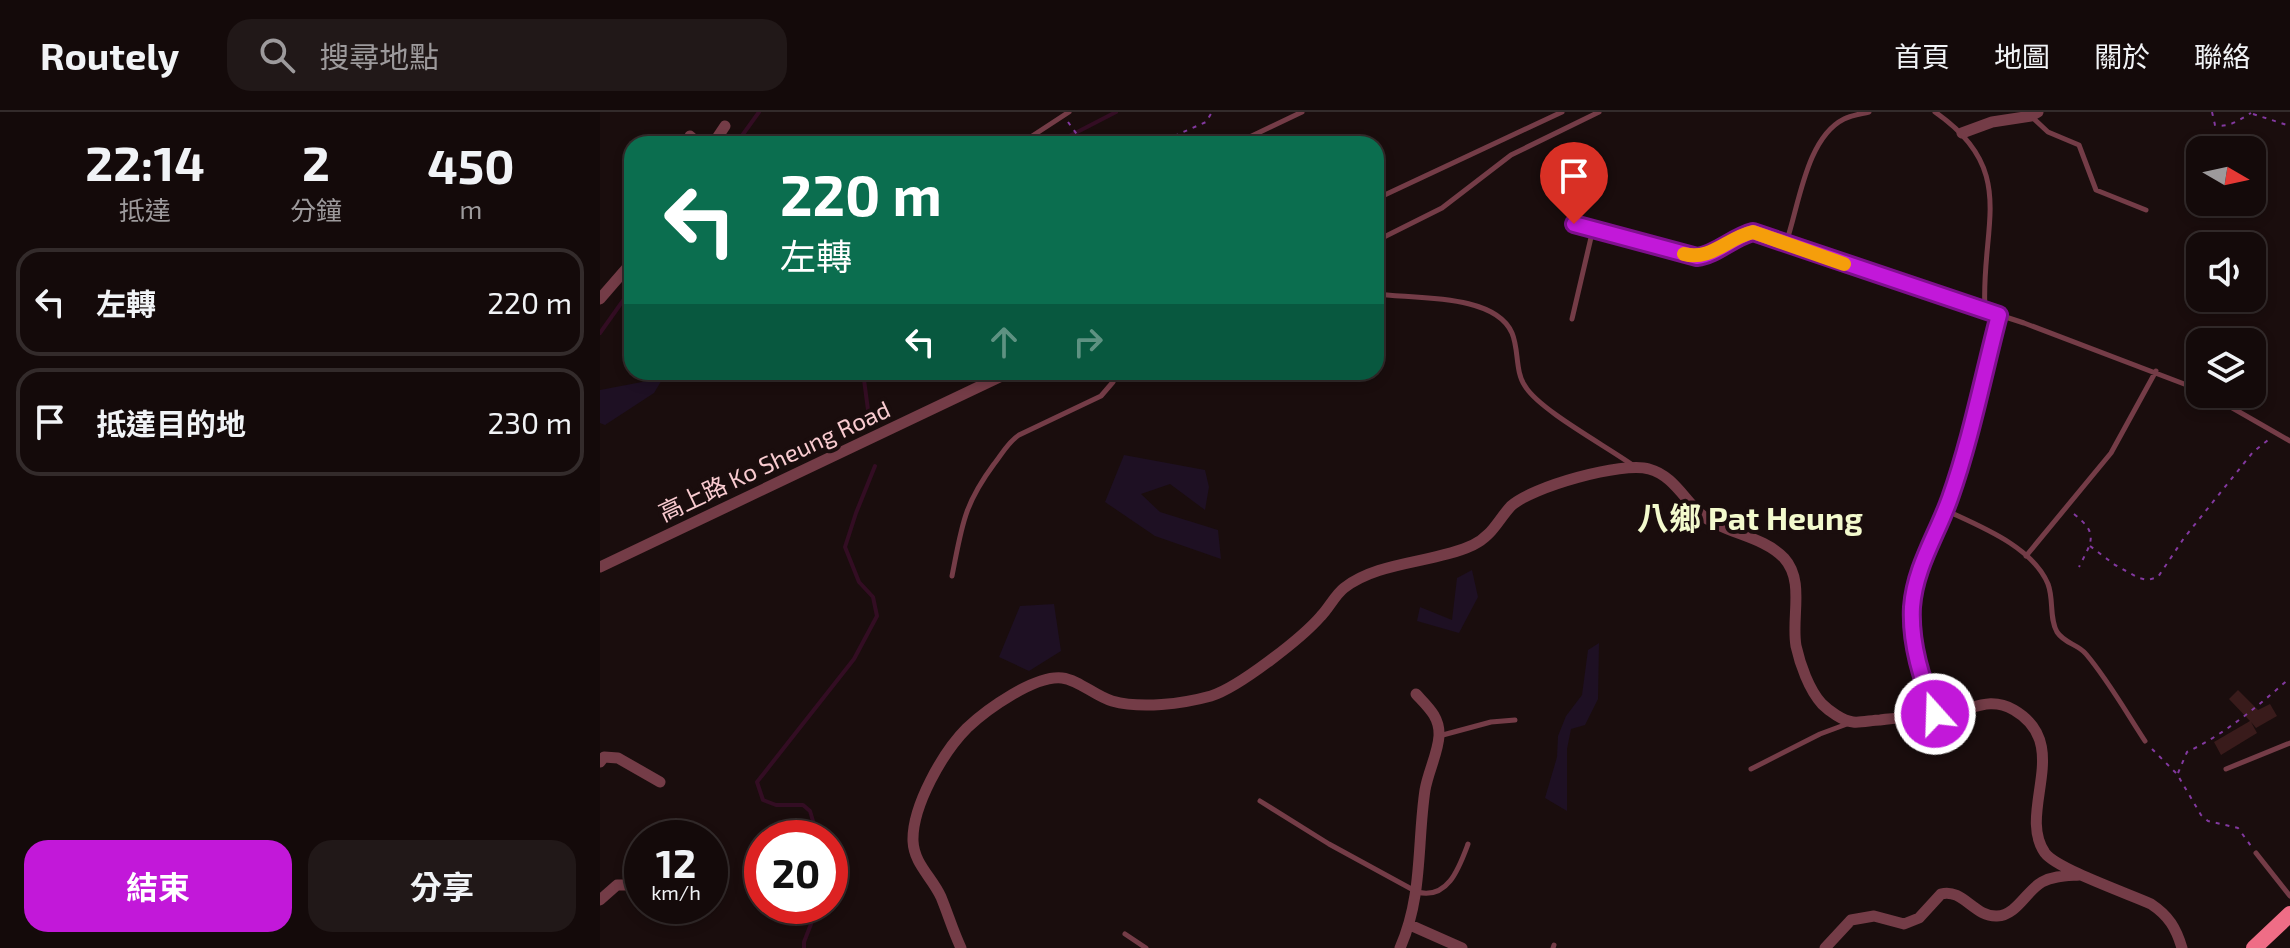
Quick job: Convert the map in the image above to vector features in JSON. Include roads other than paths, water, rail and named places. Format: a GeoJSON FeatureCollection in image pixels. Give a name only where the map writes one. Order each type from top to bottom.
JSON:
{"type":"FeatureCollection","features":[{"type":"Feature","properties":{"kind":"main road"},"geometry":{"type":"LineString","coordinates":[[2254,948],[2290,914]]}},
{"type":"Feature","properties":{"kind":"street"},"geometry":{"type":"LineString","coordinates":[[1962,133],[1992,122],[2034,114]]}},
{"type":"Feature","properties":{"kind":"street"},"geometry":{"type":"LineString","coordinates":[[718,136],[725,126]]}},
{"type":"Feature","properties":{"kind":"street"},"geometry":{"type":"LineString","coordinates":[[600,299],[624,273]]}},
{"type":"Feature","properties":{"kind":"street","name":"高上路 Ko Sheung Road"},"geometry":{"type":"LineString","coordinates":[[600,567],[993,380]]}},
{"type":"Feature","properties":{"kind":"street"},"geometry":{"type":"LineString","coordinates":[[961,948],[940,894],[920,866],[913,843],[915,825],[928,787],[948,750],[968,727],[1004,701],[1039,680],[1063,678],[1112,701],[1124,703],[1145,704],[1216,694],[1250,675],[1318,620],[1345,587],[1386,568],[1455,552],[1478,543],[1493,531],[1511,506],[1528,494],[1549,486],[1634,467],[1651,469],[1663,475],[1699,513],[1773,549],[1785,559],[1793,572],[1796,591],[1796,646],[1810,685],[1827,709],[1852,722],[1935,714],[1987,703],[2002,704],[2029,721],[2041,745],[2043,760],[2038,825],[2042,847],[2053,860],[2151,904],[2172,923],[2182,948]]}},
{"type":"Feature","properties":{"kind":"street"},"geometry":{"type":"LineString","coordinates":[[1400,948],[1410,925],[1417,892],[1425,789],[1439,736],[1435,714],[1416,694]]}},
{"type":"Feature","properties":{"kind":"street"},"geometry":{"type":"LineString","coordinates":[[600,762],[604,757],[618,758],[660,782]]}},
{"type":"Feature","properties":{"kind":"street"},"geometry":{"type":"LineString","coordinates":[[1825,948],[1851,920],[1874,916],[1904,924],[1922,915],[1941,894],[1955,894],[1983,914],[1999,916],[2007,913],[2043,881],[2084,875]]}},
{"type":"Feature","properties":{"kind":"street"},"geometry":{"type":"LineString","coordinates":[[600,900],[617,885],[624,885]]}},
{"type":"Feature","properties":{"kind":"street"},"geometry":{"type":"LineString","coordinates":[[1410,925],[1462,948]]}},
{"type":"Feature","properties":{"kind":"lane"},"geometry":{"type":"LineString","coordinates":[[1032,136],[1069,112]]}},
{"type":"Feature","properties":{"kind":"lane"},"geometry":{"type":"LineString","coordinates":[[1252,136],[1302,112]]}},
{"type":"Feature","properties":{"kind":"lane"},"geometry":{"type":"LineString","coordinates":[[1384,195],[1562,112]]}},
{"type":"Feature","properties":{"kind":"lane"},"geometry":{"type":"LineString","coordinates":[[1384,237],[1442,208],[1511,155],[1599,112]]}},
{"type":"Feature","properties":{"kind":"lane"},"geometry":{"type":"LineString","coordinates":[[1786,243],[1815,150],[1824,135],[1843,119],[1869,112]]}},
{"type":"Feature","properties":{"kind":"lane"},"geometry":{"type":"LineString","coordinates":[[1935,112],[1962,133],[1979,157],[1989,184],[1992,211],[1983,271],[1985,311]]}},
{"type":"Feature","properties":{"kind":"lane"},"geometry":{"type":"LineString","coordinates":[[2034,114],[2048,132],[2079,145],[2096,190],[2146,210]]}},
{"type":"Feature","properties":{"kind":"lane"},"geometry":{"type":"LineString","coordinates":[[1574,224],[1697,257],[1706,256],[1741,235],[1753,232],[1999,315],[2186,384]]}},
{"type":"Feature","properties":{"kind":"lane"},"geometry":{"type":"LineString","coordinates":[[1572,319],[1593,229]]}},
{"type":"Feature","properties":{"kind":"lane"},"geometry":{"type":"LineString","coordinates":[[1384,295],[1464,302],[1505,321],[1516,343],[1524,386],[1540,402],[1634,467]]}},
{"type":"Feature","properties":{"kind":"lane"},"geometry":{"type":"LineString","coordinates":[[1935,714],[1918,663],[1912,610],[1919,571],[1945,510],[1967,440],[1999,315]]}},
{"type":"Feature","properties":{"kind":"lane"},"geometry":{"type":"LineString","coordinates":[[2026,556],[2111,453],[2156,371]]}},
{"type":"Feature","properties":{"kind":"lane"},"geometry":{"type":"LineString","coordinates":[[952,576],[974,491],[1009,444],[1019,435],[1101,396],[1114,380]]}},
{"type":"Feature","properties":{"kind":"lane"},"geometry":{"type":"LineString","coordinates":[[2233,408],[2290,441]]}},
{"type":"Feature","properties":{"kind":"lane"},"geometry":{"type":"LineString","coordinates":[[1945,510],[1976,524],[2026,556],[2048,584],[2053,623],[2058,634],[2066,643],[2086,653],[2145,741]]}},
{"type":"Feature","properties":{"kind":"lane"},"geometry":{"type":"LineString","coordinates":[[1439,736],[1491,722],[1515,720]]}},
{"type":"Feature","properties":{"kind":"lane"},"geometry":{"type":"LineString","coordinates":[[1751,769],[1820,734],[1852,722]]}},
{"type":"Feature","properties":{"kind":"lane"},"geometry":{"type":"LineString","coordinates":[[2226,769],[2290,743]]}},
{"type":"Feature","properties":{"kind":"lane"},"geometry":{"type":"LineString","coordinates":[[1260,801],[1329,844],[1428,895],[1444,888],[1460,867],[1468,844]]}},
{"type":"Feature","properties":{"kind":"lane"},"geometry":{"type":"LineString","coordinates":[[2256,853],[2290,896]]}},
{"type":"Feature","properties":{"kind":"lane"},"geometry":{"type":"LineString","coordinates":[[1125,934],[1146,948]]}},
{"type":"Feature","properties":{"kind":"waterway"},"geometry":{"type":"LineString","coordinates":[[742,136],[759,112]]}},
{"type":"Feature","properties":{"kind":"waterway"},"geometry":{"type":"LineString","coordinates":[[1070,136],[1116,112]]}},
{"type":"Feature","properties":{"kind":"waterway"},"geometry":{"type":"LineString","coordinates":[[600,333],[624,299]]}},
{"type":"Feature","properties":{"kind":"waterway"},"geometry":{"type":"LineString","coordinates":[[864,380],[870,425]]}},
{"type":"Feature","properties":{"kind":"waterway"},"geometry":{"type":"LineString","coordinates":[[813,820],[810,811],[803,805],[776,805],[763,800],[757,782],[854,659],[877,616],[873,597],[859,582],[845,547],[875,466]]}},
{"type":"Feature","properties":{"kind":"waterway"},"geometry":{"type":"LineString","coordinates":[[804,948],[811,924]]}},
{"type":"Feature","properties":{"kind":"district","name":"八鄉 Pat Heung"},"geometry":{"type":"Point","coordinates":[1750,517]}}]}
